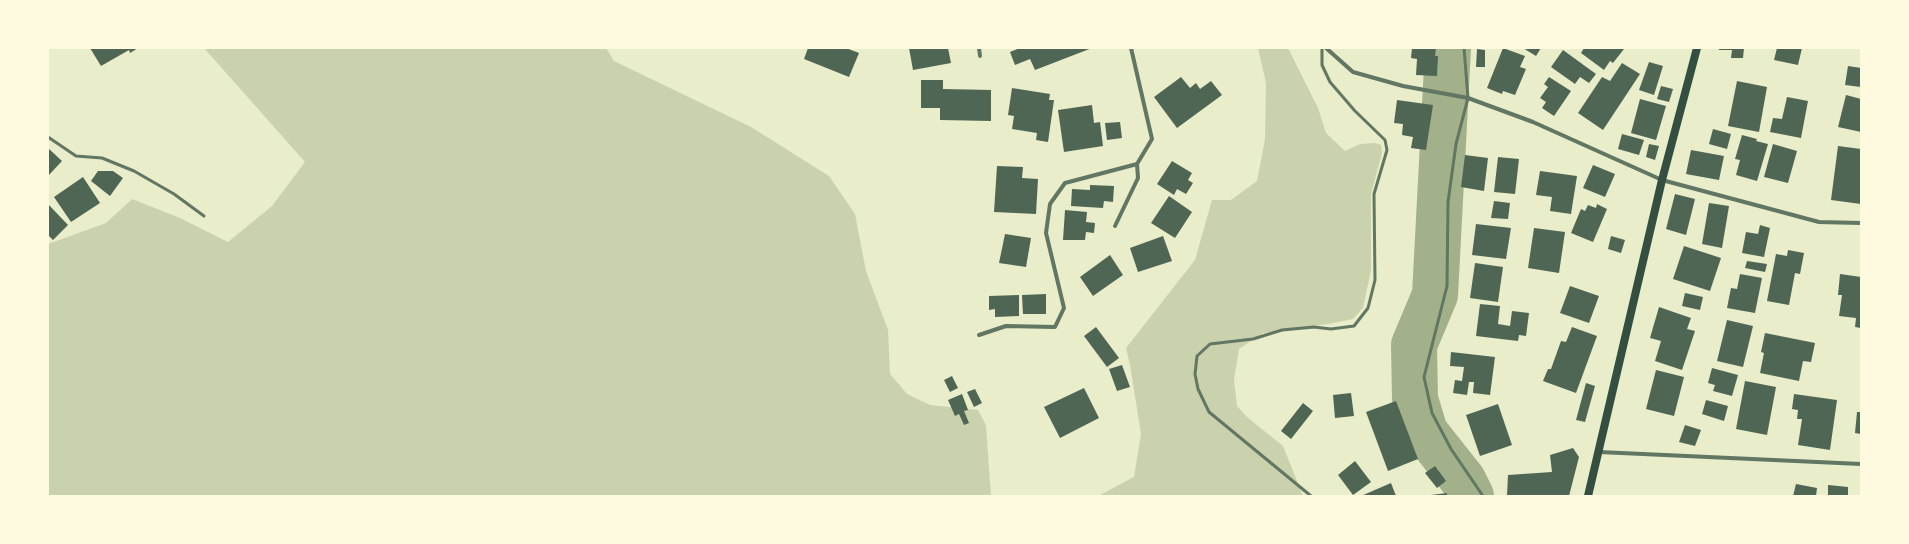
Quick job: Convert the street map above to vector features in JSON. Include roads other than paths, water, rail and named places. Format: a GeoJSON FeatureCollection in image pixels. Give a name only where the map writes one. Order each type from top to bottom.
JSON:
{"type":"FeatureCollection","features":[{"type":"Feature","properties":{"kind":"main road"},"geometry":{"type":"LineString","coordinates":[[1588,496],[1662,180],[1697,48]]}},
{"type":"Feature","properties":{"kind":"street"},"geometry":{"type":"LineString","coordinates":[[979,48],[980,56]]}},
{"type":"Feature","properties":{"kind":"street"},"geometry":{"type":"LineString","coordinates":[[1115,226],[1138,178],[1137,164],[1152,139],[1131,48]]}},
{"type":"Feature","properties":{"kind":"street"},"geometry":{"type":"LineString","coordinates":[[1326,48],[1353,72],[1468,98],[1533,122],[1662,180],[1819,222],[1861,223]]}},
{"type":"Feature","properties":{"kind":"street"},"geometry":{"type":"LineString","coordinates":[[979,335],[1006,326],[1055,327],[1064,308],[1046,233],[1050,204],[1065,183],[1137,164]]}},
{"type":"Feature","properties":{"kind":"street"},"geometry":{"type":"LineString","coordinates":[[1599,452],[1861,464]]}},
{"type":"Feature","properties":{"kind":"lane"},"geometry":{"type":"LineString","coordinates":[[1311,496],[1209,412],[1198,390],[1195,374],[1197,356],[1210,344],[1253,339],[1282,330],[1314,327],[1331,329],[1354,326],[1368,308],[1375,280],[1374,194],[1387,150],[1385,140],[1355,111],[1330,82],[1322,65],[1322,48]]}},
{"type":"Feature","properties":{"kind":"lane"},"geometry":{"type":"LineString","coordinates":[[1464,48],[1468,98],[1456,144],[1448,202],[1447,286],[1430,346],[1424,377],[1432,413],[1451,449],[1483,496]]}},
{"type":"Feature","properties":{"kind":"lane"},"geometry":{"type":"LineString","coordinates":[[48,137],[76,156],[102,158],[134,171],[174,194],[204,216]]}},
{"type":"Feature","properties":{"kind":"waterway"},"geometry":{"type":"LineString","coordinates":[[1448,48],[1435,295],[1414,345],[1415,399],[1425,432],[1463,480],[1471,496]]}}]}
